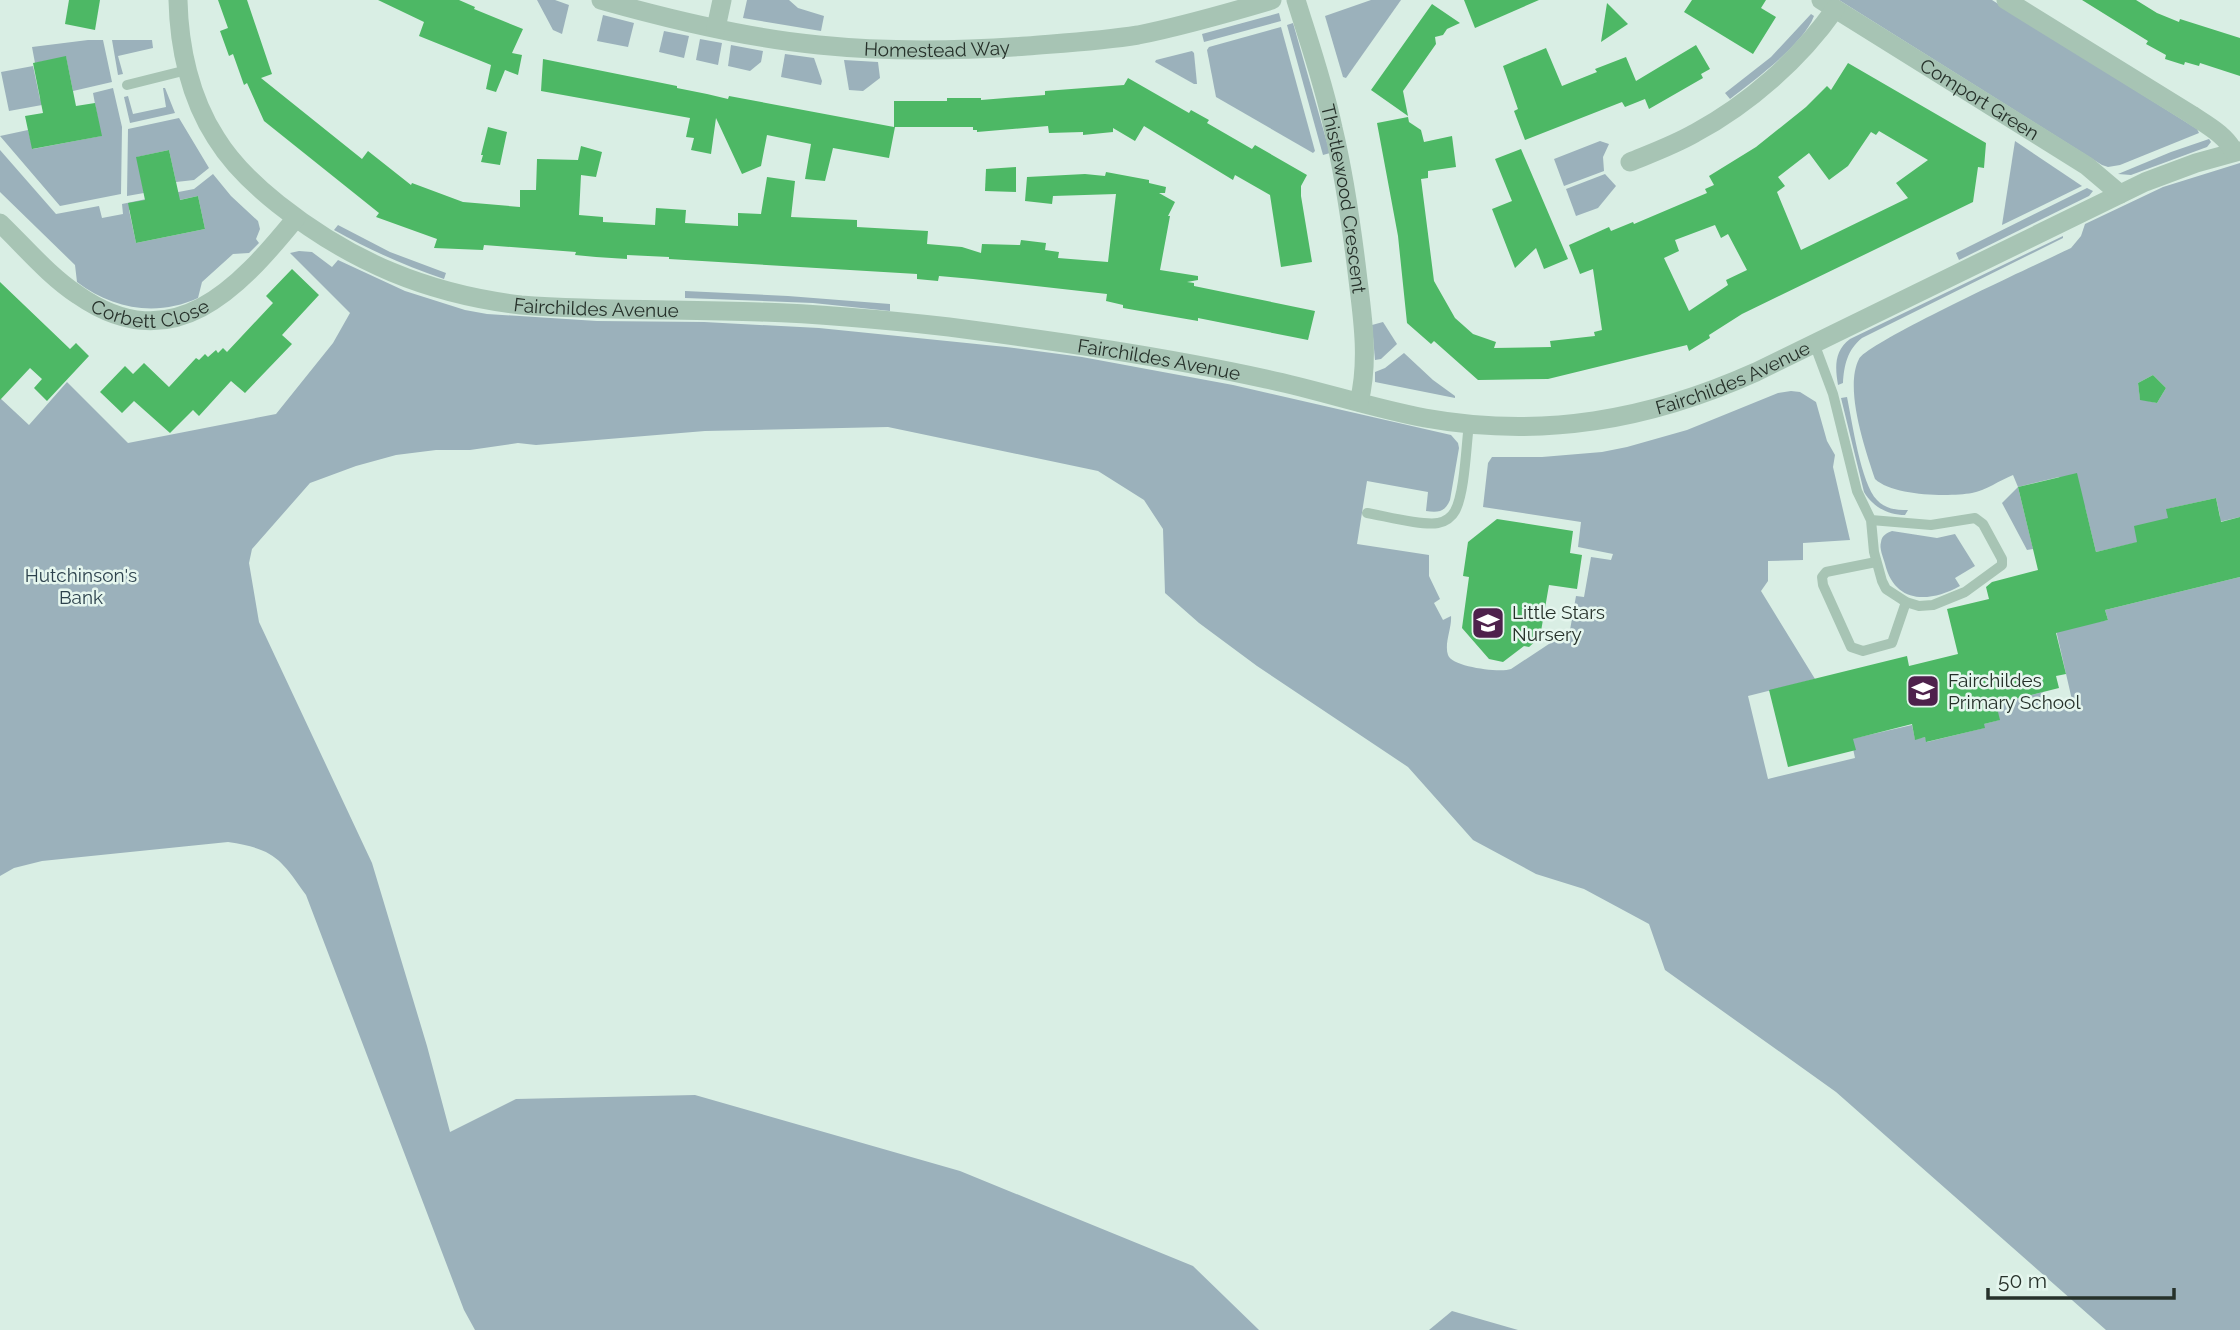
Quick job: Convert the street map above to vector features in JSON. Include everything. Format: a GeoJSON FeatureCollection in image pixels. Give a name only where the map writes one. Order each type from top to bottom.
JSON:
{"type":"FeatureCollection","features":[{"type":"Feature","properties":{"kind":"street","name":"Fairchildes Avenue"},"geometry":{"type":"LineString","coordinates":[[178,0],[187,70],[208,125],[230,158],[258,187],[296,218],[347,252],[387,271],[446,291],[486,301],[535,306],[765,312],[946,327],[1162,358],[1265,379],[1423,418],[1469,424],[1514,426],[1594,423],[1643,413],[1720,387],[2120,194],[2196,163],[2237,152]]}},
{"type":"Feature","properties":{"kind":"street","name":"Homestead Way"},"geometry":{"type":"LineString","coordinates":[[601,0],[716,28],[782,40],[861,49],[986,48],[1066,43],[1139,34],[1272,0]]}},
{"type":"Feature","properties":{"kind":"street"},"geometry":{"type":"LineString","coordinates":[[716,28],[722,0]]}},
{"type":"Feature","properties":{"kind":"street","name":"Thistlewood Crescent"},"geometry":{"type":"LineString","coordinates":[[1296,0],[1333,125],[1348,204],[1364,340],[1364,371],[1359,402]]}},
{"type":"Feature","properties":{"kind":"street"},"geometry":{"type":"LineString","coordinates":[[2006,0],[2202,121],[2237,152]]}},
{"type":"Feature","properties":{"kind":"street","name":"Comport Green"},"geometry":{"type":"LineString","coordinates":[[1630,162],[1694,134],[1741,103],[1797,55],[1828,4],[2087,166],[2120,194]]}},
{"type":"Feature","properties":{"kind":"street","name":"Corbett Close"},"geometry":{"type":"LineString","coordinates":[[0,223],[78,296],[108,312],[152,320],[190,313],[223,296],[262,259],[296,218]]}},
{"type":"Feature","properties":{"kind":"lane"},"geometry":{"type":"LineString","coordinates":[[127,85],[187,70]]}},
{"type":"Feature","properties":{"kind":"lane"},"geometry":{"type":"LineString","coordinates":[[1814,343],[1833,394],[1857,491],[1871,520],[1877,562],[1886,589],[1906,602],[1919,606],[1944,602],[1965,592],[2001,565],[2002,559],[1983,524],[1975,519],[1931,525],[1871,520]]}},
{"type":"Feature","properties":{"kind":"lane"},"geometry":{"type":"LineString","coordinates":[[1367,513],[1431,523],[1443,522],[1449,518],[1456,509],[1460,494],[1469,424]]}},
{"type":"Feature","properties":{"kind":"lane"},"geometry":{"type":"LineString","coordinates":[[1877,562],[1826,572],[1822,577],[1823,585],[1851,647],[1863,650],[1892,643],[1906,602]]}},
{"type":"Feature","properties":{"kind":"green space"},"geometry":{"type":"Polygon","coordinates":[[[537,0],[555,0],[569,5],[562,34],[553,30],[537,0]]]}},
{"type":"Feature","properties":{"kind":"green space"},"geometry":{"type":"Polygon","coordinates":[[[747,0],[789,0],[798,8],[824,16],[821,31],[743,18],[747,0]]]}},
{"type":"Feature","properties":{"kind":"green space"},"geometry":{"type":"Polygon","coordinates":[[[1371,0],[1401,0],[1346,78],[1343,77],[1325,16],[1371,0]]]}},
{"type":"Feature","properties":{"kind":"green space"},"geometry":{"type":"Polygon","coordinates":[[[1839,0],[1992,0],[2197,129],[2199,133],[2120,165],[2102,165],[1839,0]]]}},
{"type":"Feature","properties":{"kind":"green space"},"geometry":{"type":"Polygon","coordinates":[[[1279,13],[1281,21],[1204,42],[1202,34],[1279,13]]]}},
{"type":"Feature","properties":{"kind":"green space"},"geometry":{"type":"Polygon","coordinates":[[[1811,14],[1814,16],[1800,39],[1730,99],[1725,93],[1771,57],[1811,14]]]}},
{"type":"Feature","properties":{"kind":"green space"},"geometry":{"type":"Polygon","coordinates":[[[603,15],[634,23],[628,47],[597,41],[603,15]]]}},
{"type":"Feature","properties":{"kind":"green space"},"geometry":{"type":"Polygon","coordinates":[[[1293,23],[1330,153],[1323,155],[1287,25],[1293,23]]]}},
{"type":"Feature","properties":{"kind":"green space"},"geometry":{"type":"Polygon","coordinates":[[[1281,27],[1315,151],[1313,153],[1216,97],[1207,50],[1209,47],[1281,27]]]}},
{"type":"Feature","properties":{"kind":"green space"},"geometry":{"type":"Polygon","coordinates":[[[664,31],[689,36],[684,58],[659,52],[664,31]]]}},
{"type":"Feature","properties":{"kind":"green space"},"geometry":{"type":"Polygon","coordinates":[[[700,39],[722,43],[718,65],[696,60],[700,39]]]}},
{"type":"Feature","properties":{"kind":"green space"},"geometry":{"type":"Polygon","coordinates":[[[103,40],[112,82],[73,91],[66,57],[35,63],[32,47],[103,40]]]}},
{"type":"Feature","properties":{"kind":"green space"},"geometry":{"type":"Polygon","coordinates":[[[112,40],[152,40],[153,48],[118,56],[123,74],[118,75],[112,40]]]}},
{"type":"Feature","properties":{"kind":"green space"},"geometry":{"type":"Polygon","coordinates":[[[731,45],[763,51],[761,62],[750,71],[728,66],[731,45]]]}},
{"type":"Feature","properties":{"kind":"green space"},"geometry":{"type":"Polygon","coordinates":[[[1192,51],[1197,84],[1155,62],[1156,60],[1192,51]]]}},
{"type":"Feature","properties":{"kind":"green space"},"geometry":{"type":"Polygon","coordinates":[[[785,54],[814,58],[821,85],[781,77],[785,54]]]}},
{"type":"Feature","properties":{"kind":"green space"},"geometry":{"type":"Polygon","coordinates":[[[844,60],[878,62],[880,78],[863,91],[849,90],[844,60]]]}},
{"type":"Feature","properties":{"kind":"green space"},"geometry":{"type":"Polygon","coordinates":[[[33,66],[40,99],[53,103],[9,111],[1,72],[33,66]]]}},
{"type":"Feature","properties":{"kind":"green space"},"geometry":{"type":"Polygon","coordinates":[[[113,88],[122,127],[121,194],[60,206],[0,136],[28,130],[33,149],[101,136],[93,93],[113,88]]]}},
{"type":"Feature","properties":{"kind":"green space"},"geometry":{"type":"Polygon","coordinates":[[[163,88],[175,113],[130,123],[124,97],[128,96],[133,114],[166,107],[163,88]]]}},
{"type":"Feature","properties":{"kind":"green space"},"geometry":{"type":"Polygon","coordinates":[[[179,118],[209,168],[194,180],[176,182],[169,150],[137,157],[144,193],[127,196],[128,129],[179,118]]]}},
{"type":"Feature","properties":{"kind":"green space"},"geometry":{"type":"Polygon","coordinates":[[[2209,139],[2211,142],[2207,147],[2131,175],[2118,174],[2171,152],[2209,139]]]}},
{"type":"Feature","properties":{"kind":"green space"},"geometry":{"type":"Polygon","coordinates":[[[1600,141],[1609,144],[1603,157],[1604,171],[1564,186],[1554,159],[1600,141]]]}},
{"type":"Feature","properties":{"kind":"green space"},"geometry":{"type":"Polygon","coordinates":[[[2015,141],[2082,186],[2002,225],[2015,141]]]}},
{"type":"Feature","properties":{"kind":"green space"},"geometry":{"type":"Polygon","coordinates":[[[0,150],[56,214],[99,206],[102,218],[123,214],[122,204],[156,197],[157,205],[129,210],[136,243],[205,229],[198,196],[170,202],[168,194],[194,189],[213,174],[231,196],[258,221],[260,229],[256,239],[259,243],[249,253],[233,254],[202,282],[198,298],[182,304],[135,307],[105,299],[77,282],[75,265],[0,192],[0,150]]]}},
{"type":"Feature","properties":{"kind":"green space"},"geometry":{"type":"Polygon","coordinates":[[[2240,163],[2240,517],[2215,523],[2220,516],[2216,498],[2167,509],[2171,528],[2178,533],[2096,552],[2085,507],[2059,477],[2018,487],[2013,475],[1977,492],[1949,495],[1907,492],[1883,485],[1875,479],[1858,419],[1854,386],[1859,359],[1891,336],[2071,248],[2081,236],[2085,224],[2163,187],[2240,163]],[[2153,375],[2138,383],[2140,399],[2157,403],[2166,388],[2153,375]]]}},
{"type":"Feature","properties":{"kind":"green space"},"geometry":{"type":"Polygon","coordinates":[[[1605,174],[1616,186],[1598,208],[1576,216],[1566,189],[1605,174]]]}},
{"type":"Feature","properties":{"kind":"green space"},"geometry":{"type":"Polygon","coordinates":[[[2087,188],[2093,191],[2089,196],[1959,260],[1956,253],[2087,188]]]}},
{"type":"Feature","properties":{"kind":"green space"},"geometry":{"type":"Polygon","coordinates":[[[338,225],[390,252],[446,273],[444,279],[361,244],[334,230],[338,225]]]}},
{"type":"Feature","properties":{"kind":"green space"},"geometry":{"type":"Polygon","coordinates":[[[2063,236],[1862,338],[1850,353],[1845,364],[1843,383],[1838,385],[1838,354],[1850,339],[2063,236]]]}},
{"type":"Feature","properties":{"kind":"green space","name":"Hutchinson's Bank"},"geometry":{"type":"Polygon","coordinates":[[[312,252],[332,267],[338,260],[405,291],[487,314],[597,321],[704,322],[819,328],[1006,347],[1082,357],[1233,385],[1451,435],[1459,448],[1450,500],[1446,507],[1438,512],[1426,511],[1428,492],[1367,481],[1357,544],[1429,555],[1429,576],[1440,599],[1434,603],[1443,620],[1451,616],[1448,655],[1458,663],[1487,669],[1511,669],[1570,630],[1576,596],[1584,597],[1591,557],[1611,560],[1613,554],[1578,547],[1581,522],[1483,507],[1488,463],[1492,457],[1542,457],[1627,447],[1687,430],[1778,393],[1800,392],[1816,402],[1827,441],[1835,455],[1833,467],[1850,540],[1803,543],[1803,560],[1768,561],[1768,581],[1761,591],[1815,679],[1748,696],[1768,779],[1855,758],[1851,739],[1912,725],[1915,739],[1925,737],[1927,742],[1984,728],[1984,724],[1999,720],[1996,704],[2043,692],[2045,700],[2051,699],[2054,705],[2072,700],[2056,630],[2108,620],[2105,610],[2240,577],[2240,1330],[2106,1330],[1836,1092],[1665,970],[1649,924],[1584,889],[1536,874],[1473,840],[1408,767],[1257,666],[1199,623],[1165,593],[1163,529],[1144,500],[1098,471],[888,427],[705,431],[536,445],[518,443],[470,450],[436,450],[396,455],[310,483],[252,549],[249,563],[259,622],[372,863],[450,1132],[516,1099],[695,1095],[960,1171],[1193,1266],[1259,1330],[475,1330],[464,1310],[306,895],[282,864],[266,852],[228,842],[42,861],[14,868],[0,876],[0,398],[29,425],[67,382],[128,443],[276,414],[333,343],[350,313],[290,253],[312,252]]]}},
{"type":"Feature","properties":{"kind":"green space"},"geometry":{"type":"Polygon","coordinates":[[[685,291],[890,304],[890,311],[813,303],[685,298],[685,291]]]}},
{"type":"Feature","properties":{"kind":"green space"},"geometry":{"type":"Polygon","coordinates":[[[1383,322],[1397,344],[1381,359],[1375,360],[1372,325],[1383,322]]]}},
{"type":"Feature","properties":{"kind":"green space"},"geometry":{"type":"Polygon","coordinates":[[[1404,353],[1455,398],[1375,382],[1375,372],[1385,368],[1404,353]]]}},
{"type":"Feature","properties":{"kind":"green space"},"geometry":{"type":"Polygon","coordinates":[[[1847,397],[1858,452],[1871,492],[1884,505],[1908,510],[1905,515],[1882,509],[1864,492],[1841,398],[1847,397]]]}},
{"type":"Feature","properties":{"kind":"green space"},"geometry":{"type":"Polygon","coordinates":[[[2018,487],[2033,549],[2027,550],[2002,503],[2018,487]]]}},
{"type":"Feature","properties":{"kind":"green space"},"geometry":{"type":"Polygon","coordinates":[[[1892,531],[1937,538],[1955,534],[1975,566],[1955,578],[1960,586],[1948,592],[1925,597],[1905,593],[1890,577],[1881,550],[1882,538],[1892,531]]]}},
{"type":"Feature","properties":{"kind":"green space"},"geometry":{"type":"Polygon","coordinates":[[[1452,1311],[1518,1330],[1429,1330],[1452,1311]]]}},
{"type":"Feature","properties":{"kind":"building"},"geometry":{"type":"Polygon","coordinates":[[[69,0],[100,0],[95,30],[65,24],[69,0]]]}},
{"type":"Feature","properties":{"kind":"building"},"geometry":{"type":"Polygon","coordinates":[[[218,0],[247,0],[272,74],[261,78],[362,159],[368,151],[411,185],[412,183],[463,202],[520,207],[520,190],[536,190],[537,159],[578,160],[581,146],[602,152],[596,177],[581,175],[579,215],[603,217],[603,222],[655,225],[656,208],[686,210],[685,223],[738,226],[738,213],[761,214],[767,177],[795,181],[791,217],[857,220],[857,227],[928,231],[927,244],[962,247],[981,253],[982,244],[1020,245],[1021,240],[1046,243],[1045,250],[1059,252],[1058,258],[1108,262],[1116,194],[1053,196],[1052,204],[1025,201],[1027,177],[1085,174],[1105,176],[1106,172],[1149,180],[1149,183],[1166,187],[1165,193],[1159,193],[1175,202],[1168,216],[1160,270],[1198,276],[1198,280],[1187,282],[1194,283],[1194,286],[1315,311],[1308,340],[1198,318],[1198,321],[1123,308],[1123,305],[1106,301],[1107,294],[973,279],[939,276],[938,281],[917,279],[917,274],[669,257],[596,257],[575,255],[576,252],[484,245],[483,250],[434,248],[437,239],[376,217],[379,213],[264,121],[247,83],[244,85],[233,54],[229,56],[220,31],[228,28],[218,0]]]}},
{"type":"Feature","properties":{"kind":"building"},"geometry":{"type":"Polygon","coordinates":[[[378,0],[459,0],[523,29],[512,53],[522,55],[518,75],[505,70],[496,92],[486,89],[491,65],[419,36],[424,22],[378,0]]]}},
{"type":"Feature","properties":{"kind":"building"},"geometry":{"type":"Polygon","coordinates":[[[1464,0],[1539,0],[1475,28],[1464,0]]]}},
{"type":"Feature","properties":{"kind":"building"},"geometry":{"type":"Polygon","coordinates":[[[1692,0],[1766,0],[1761,8],[1776,17],[1753,54],[1684,12],[1692,0]]]}},
{"type":"Feature","properties":{"kind":"building"},"geometry":{"type":"Polygon","coordinates":[[[2082,0],[2136,0],[2179,22],[2180,19],[2240,38],[2240,76],[2200,63],[2199,66],[2185,62],[2184,65],[2165,59],[2166,55],[2146,44],[2148,41],[2082,0]]]}},
{"type":"Feature","properties":{"kind":"building"},"geometry":{"type":"Polygon","coordinates":[[[1607,3],[1628,24],[1601,42],[1607,3]]]}},
{"type":"Feature","properties":{"kind":"building"},"geometry":{"type":"Polygon","coordinates":[[[1432,4],[1460,23],[1447,29],[1443,35],[1435,37],[1436,44],[1403,91],[1408,116],[1371,90],[1432,4]]]}},
{"type":"Feature","properties":{"kind":"building"},"geometry":{"type":"Polygon","coordinates":[[[1696,45],[1710,69],[1701,74],[1703,78],[1649,109],[1645,99],[1625,107],[1622,102],[1525,140],[1514,111],[1518,109],[1503,66],[1546,48],[1562,86],[1626,57],[1636,81],[1696,45]]]}},
{"type":"Feature","properties":{"kind":"building"},"geometry":{"type":"Polygon","coordinates":[[[66,56],[76,106],[95,103],[102,136],[32,149],[25,116],[43,113],[33,63],[66,56]]]}},
{"type":"Feature","properties":{"kind":"building"},"geometry":{"type":"Polygon","coordinates":[[[543,59],[728,99],[729,96],[894,127],[894,101],[947,101],[947,98],[981,100],[1045,95],[1045,91],[1124,85],[1128,78],[1189,113],[1191,110],[1209,120],[1207,123],[1252,149],[1255,145],[1307,175],[1301,186],[1301,196],[1312,262],[1281,267],[1270,195],[1235,175],[1233,180],[1144,126],[1135,141],[1113,128],[1113,132],[1083,135],[1083,132],[1049,133],[1048,126],[977,132],[973,127],[895,127],[889,158],[833,148],[825,181],[805,179],[811,144],[767,135],[761,166],[742,174],[716,118],[711,154],[691,150],[694,138],[686,137],[690,118],[541,91],[543,59]]]}},
{"type":"Feature","properties":{"kind":"building"},"geometry":{"type":"Polygon","coordinates":[[[1848,63],[1986,143],[1984,168],[1978,167],[1973,202],[1742,314],[1689,351],[1687,345],[1548,379],[1478,380],[1434,341],[1431,344],[1407,323],[1398,236],[1377,123],[1408,117],[1409,122],[1421,130],[1424,142],[1452,136],[1456,167],[1428,171],[1428,178],[1421,179],[1434,281],[1455,318],[1473,334],[1496,342],[1494,348],[1551,347],[1550,341],[1595,336],[1594,332],[1602,330],[1593,269],[1580,274],[1569,245],[1609,227],[1611,231],[1633,222],[1634,224],[1707,193],[1705,189],[1714,185],[1709,176],[1756,147],[1806,107],[1827,86],[1831,90],[1848,63]],[[1879,131],[1876,135],[1871,132],[1848,166],[1829,180],[1809,153],[1778,177],[1785,186],[1777,192],[1801,250],[1908,198],[1896,183],[1928,160],[1879,131]],[[1715,225],[1675,240],[1679,251],[1664,258],[1689,311],[1728,285],[1726,280],[1747,270],[1728,234],[1721,238],[1715,225]]]}},
{"type":"Feature","properties":{"kind":"building"},"geometry":{"type":"Polygon","coordinates":[[[488,127],[507,132],[500,165],[481,162],[488,127]]]}},
{"type":"Feature","properties":{"kind":"building"},"geometry":{"type":"Polygon","coordinates":[[[1521,149],[1568,259],[1544,269],[1536,248],[1515,268],[1492,209],[1512,201],[1495,159],[1521,149]]]}},
{"type":"Feature","properties":{"kind":"building"},"geometry":{"type":"Polygon","coordinates":[[[169,150],[180,200],[198,196],[205,229],[136,243],[128,203],[145,200],[136,157],[169,150]]]}},
{"type":"Feature","properties":{"kind":"building"},"geometry":{"type":"Polygon","coordinates":[[[1016,167],[1016,192],[985,191],[986,169],[1016,167]]]}},
{"type":"Feature","properties":{"kind":"building"},"geometry":{"type":"Polygon","coordinates":[[[292,269],[319,295],[282,335],[292,344],[245,393],[231,381],[199,416],[193,410],[170,433],[134,401],[122,413],[100,392],[125,366],[133,374],[144,363],[169,387],[196,358],[199,360],[205,354],[208,357],[223,348],[227,352],[273,303],[266,296],[292,269]]]}},
{"type":"Feature","properties":{"kind":"building"},"geometry":{"type":"Polygon","coordinates":[[[0,282],[70,349],[76,343],[89,356],[47,401],[34,388],[42,379],[30,368],[0,400],[0,282]]]}},
{"type":"Feature","properties":{"kind":"building"},"geometry":{"type":"Polygon","coordinates":[[[2153,375],[2166,388],[2157,403],[2140,400],[2138,383],[2153,375]]]}},
{"type":"Feature","properties":{"kind":"building"},"geometry":{"type":"Polygon","coordinates":[[[2077,473],[2096,552],[2137,542],[2134,526],[2168,518],[2166,509],[2216,498],[2221,522],[2240,517],[2240,577],[2105,610],[2108,620],[2056,633],[2066,674],[2056,676],[2059,688],[1996,704],[2000,720],[1984,724],[1985,728],[1926,742],[1925,737],[1915,740],[1912,724],[1853,739],[1856,750],[1788,767],[1769,690],[1907,656],[1909,666],[1958,654],[1947,609],[1989,599],[1986,587],[1992,582],[2038,570],[2018,487],[2077,473]]]}},
{"type":"Feature","properties":{"kind":"building"},"geometry":{"type":"Polygon","coordinates":[[[1497,519],[1573,531],[1570,553],[1582,555],[1577,589],[1549,585],[1540,637],[1529,647],[1524,646],[1503,662],[1489,659],[1462,628],[1469,577],[1463,576],[1468,542],[1497,519]]]}},
{"type":"Feature","properties":{"kind":"place","name":"Little Stars Nursery"},"geometry":{"type":"Point","coordinates":[1488,623]}},
{"type":"Feature","properties":{"kind":"place","name":"Fairchildes Primary School"},"geometry":{"type":"Point","coordinates":[1923,691]}}]}
